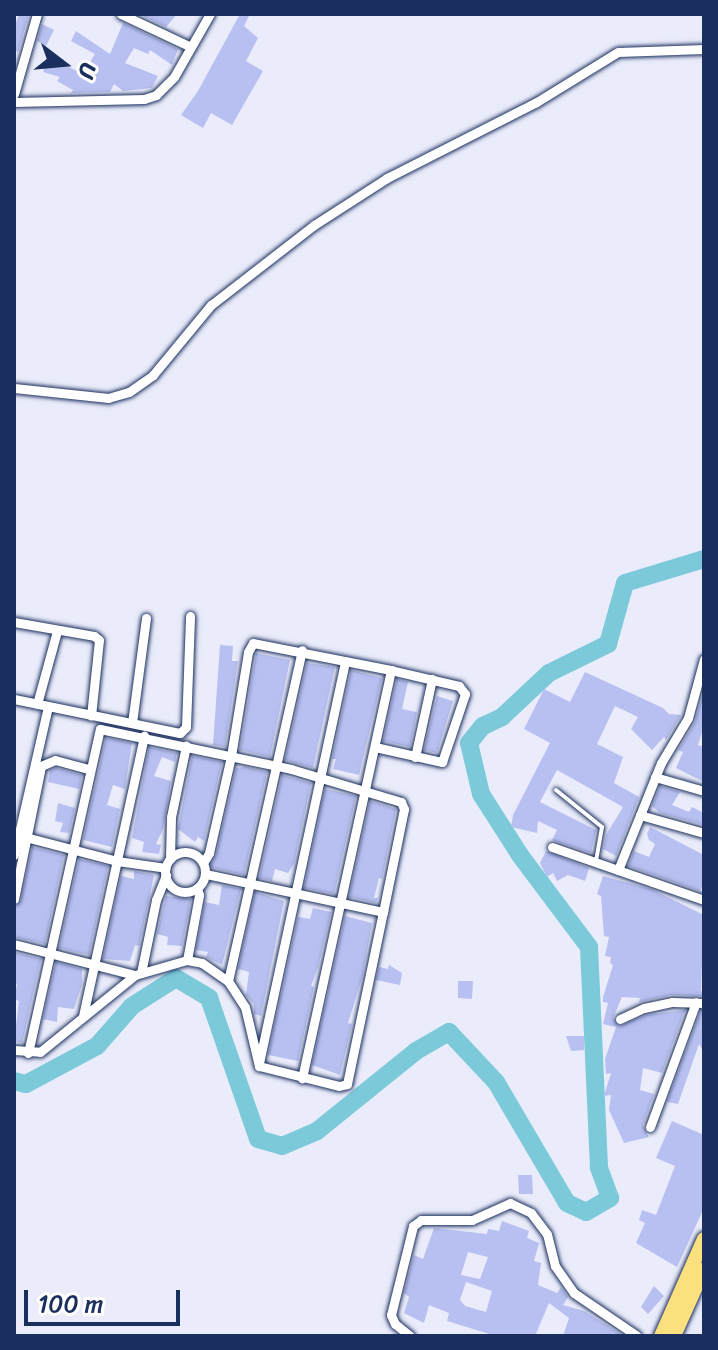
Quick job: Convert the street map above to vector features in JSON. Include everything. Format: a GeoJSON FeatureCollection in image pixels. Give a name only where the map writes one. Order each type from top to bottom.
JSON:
{"type":"FeatureCollection","features":[{"type":"Feature","properties":{"kind":"highway"},"geometry":{"type":"LineString","coordinates":[[661,1336],[704,1239]]}},
{"type":"Feature","properties":{"kind":"highway"},"geometry":{"type":"LineString","coordinates":[[674,1336],[704,1269]]}},
{"type":"Feature","properties":{"kind":"street"},"geometry":{"type":"LineString","coordinates":[[14,94],[37,14]]}},
{"type":"Feature","properties":{"kind":"street"},"geometry":{"type":"LineString","coordinates":[[121,14],[191,47]]}},
{"type":"Feature","properties":{"kind":"street"},"geometry":{"type":"LineString","coordinates":[[14,102],[144,99],[156,95],[174,77],[210,14]]}},
{"type":"Feature","properties":{"kind":"street"},"geometry":{"type":"LineString","coordinates":[[14,388],[108,398],[129,392],[153,375],[211,305],[314,225],[387,178],[535,103],[618,52],[704,49]]}},
{"type":"Feature","properties":{"kind":"street"},"geometry":{"type":"LineString","coordinates":[[14,699],[180,733],[186,727],[190,616]]}},
{"type":"Feature","properties":{"kind":"street"},"geometry":{"type":"LineString","coordinates":[[132,723],[146,618]]}},
{"type":"Feature","properties":{"kind":"street"},"geometry":{"type":"LineString","coordinates":[[14,622],[94,636],[99,640],[94,716],[87,755]]}},
{"type":"Feature","properties":{"kind":"street"},"geometry":{"type":"LineString","coordinates":[[37,704],[57,631]]}},
{"type":"Feature","properties":{"kind":"street"},"geometry":{"type":"LineString","coordinates":[[167,867],[175,889],[186,892],[197,888],[205,874],[203,863],[231,756],[250,647],[257,642],[432,679],[459,686],[465,694],[446,759],[437,763],[375,747]]}},
{"type":"Feature","properties":{"kind":"street"},"geometry":{"type":"LineString","coordinates":[[228,981],[302,650]]}},
{"type":"Feature","properties":{"kind":"street"},"geometry":{"type":"LineString","coordinates":[[618,870],[655,777],[688,718],[704,659]]}},
{"type":"Feature","properties":{"kind":"street"},"geometry":{"type":"LineString","coordinates":[[259,1066],[345,661]]}},
{"type":"Feature","properties":{"kind":"street"},"geometry":{"type":"LineString","coordinates":[[302,1078],[391,670]]}},
{"type":"Feature","properties":{"kind":"street"},"geometry":{"type":"LineString","coordinates":[[415,757],[432,679]]}},
{"type":"Feature","properties":{"kind":"street"},"geometry":{"type":"LineString","coordinates":[[14,899],[20,835],[48,707]]}},
{"type":"Feature","properties":{"kind":"street"},"geometry":{"type":"LineString","coordinates":[[28,1053],[100,729],[320,776],[399,800],[404,806],[349,1080],[339,1086],[259,1066]]}},
{"type":"Feature","properties":{"kind":"street"},"geometry":{"type":"LineString","coordinates":[[83,1016],[144,736]]}},
{"type":"Feature","properties":{"kind":"street"},"geometry":{"type":"LineString","coordinates":[[138,974],[167,867],[171,817],[186,746]]}},
{"type":"Feature","properties":{"kind":"street"},"geometry":{"type":"LineString","coordinates":[[14,855],[43,762],[55,760],[89,769]]}},
{"type":"Feature","properties":{"kind":"street"},"geometry":{"type":"LineString","coordinates":[[655,777],[704,791]]}},
{"type":"Feature","properties":{"kind":"street"},"geometry":{"type":"LineString","coordinates":[[640,815],[704,833]]}},
{"type":"Feature","properties":{"kind":"street"},"geometry":{"type":"LineString","coordinates":[[20,835],[117,861],[167,867]]}},
{"type":"Feature","properties":{"kind":"street"},"geometry":{"type":"LineString","coordinates":[[552,847],[704,900]]}},
{"type":"Feature","properties":{"kind":"street"},"geometry":{"type":"LineString","coordinates":[[167,867],[179,852],[191,852],[203,863]]}},
{"type":"Feature","properties":{"kind":"street"},"geometry":{"type":"LineString","coordinates":[[205,874],[383,912]]}},
{"type":"Feature","properties":{"kind":"street"},"geometry":{"type":"LineString","coordinates":[[187,960],[199,895],[197,888]]}},
{"type":"Feature","properties":{"kind":"street"},"geometry":{"type":"LineString","coordinates":[[14,944],[138,974]]}},
{"type":"Feature","properties":{"kind":"street"},"geometry":{"type":"LineString","coordinates":[[14,1050],[28,1053],[46,1049],[138,974],[187,960],[202,963],[228,981],[245,1007],[259,1066]]}},
{"type":"Feature","properties":{"kind":"street"},"geometry":{"type":"LineString","coordinates":[[620,1019],[644,1008],[682,1000],[700,1002],[650,1127]]}},
{"type":"Feature","properties":{"kind":"street"},"geometry":{"type":"LineString","coordinates":[[410,1336],[395,1324],[391,1315],[413,1226],[421,1220],[472,1220],[510,1203],[531,1213],[547,1234],[555,1266],[574,1293],[637,1336]]}},
{"type":"Feature","properties":{"kind":"lane"},"geometry":{"type":"LineString","coordinates":[[556,790],[602,827],[595,862]]}},
{"type":"Feature","properties":{"kind":"building"},"geometry":{"type":"Polygon","coordinates":[[[19,14],[29,14],[18,52],[14,50],[14,28],[19,14]]]}},
{"type":"Feature","properties":{"kind":"building"},"geometry":{"type":"Polygon","coordinates":[[[139,14],[177,14],[166,27],[139,14]]]}},
{"type":"Feature","properties":{"kind":"building"},"geometry":{"type":"Polygon","coordinates":[[[240,14],[250,14],[244,26],[258,38],[246,61],[263,71],[232,125],[211,113],[203,128],[181,115],[198,91],[240,14]]]}},
{"type":"Feature","properties":{"kind":"building"},"geometry":{"type":"Polygon","coordinates":[[[123,23],[178,49],[172,65],[150,50],[148,54],[134,48],[125,63],[158,76],[152,88],[123,91],[114,84],[110,92],[71,93],[73,90],[57,81],[60,77],[43,72],[48,55],[64,60],[63,64],[83,74],[95,54],[71,41],[76,31],[110,54],[123,23]]]}},
{"type":"Feature","properties":{"kind":"building"},"geometry":{"type":"Polygon","coordinates":[[[42,24],[54,30],[46,46],[37,41],[42,24]]]}},
{"type":"Feature","properties":{"kind":"building"},"geometry":{"type":"Polygon","coordinates":[[[220,645],[233,646],[232,661],[238,661],[225,747],[213,745],[220,645]]]}},
{"type":"Feature","properties":{"kind":"building"},"geometry":{"type":"Polygon","coordinates":[[[256,653],[290,660],[270,757],[240,750],[256,653]]]}},
{"type":"Feature","properties":{"kind":"building"},"geometry":{"type":"Polygon","coordinates":[[[307,663],[335,667],[313,768],[285,760],[307,663]]]}},
{"type":"Feature","properties":{"kind":"building"},"geometry":{"type":"Polygon","coordinates":[[[351,670],[382,678],[359,775],[333,769],[336,759],[332,759],[351,670]]]}},
{"type":"Feature","properties":{"kind":"building"},"geometry":{"type":"Polygon","coordinates":[[[585,672],[663,708],[669,714],[681,715],[666,740],[664,737],[652,750],[631,729],[638,717],[615,706],[597,744],[623,757],[614,783],[639,797],[616,856],[603,849],[606,835],[623,807],[557,770],[540,802],[596,830],[591,853],[552,840],[557,830],[538,821],[537,833],[511,827],[513,815],[550,743],[524,729],[544,689],[570,702],[585,672]]]}},
{"type":"Feature","properties":{"kind":"building"},"geometry":{"type":"Polygon","coordinates":[[[397,679],[408,682],[402,709],[417,712],[410,747],[383,741],[397,679]]]}},
{"type":"Feature","properties":{"kind":"building"},"geometry":{"type":"Polygon","coordinates":[[[704,688],[704,726],[698,745],[704,747],[704,782],[676,768],[683,752],[678,750],[695,722],[704,688]]]}},
{"type":"Feature","properties":{"kind":"building"},"geometry":{"type":"Polygon","coordinates":[[[437,696],[453,701],[437,753],[424,750],[437,696]]]}},
{"type":"Feature","properties":{"kind":"building"},"geometry":{"type":"Polygon","coordinates":[[[106,738],[132,743],[125,789],[113,785],[107,805],[120,809],[112,847],[83,840],[106,738]]]}},
{"type":"Feature","properties":{"kind":"building"},"geometry":{"type":"Polygon","coordinates":[[[149,747],[177,753],[175,762],[162,757],[154,776],[171,781],[163,829],[156,844],[161,845],[159,854],[142,852],[144,842],[132,838],[149,747]]]}},
{"type":"Feature","properties":{"kind":"building"},"geometry":{"type":"Polygon","coordinates":[[[192,756],[222,762],[204,841],[198,837],[195,842],[178,829],[192,756]]]}},
{"type":"Feature","properties":{"kind":"building"},"geometry":{"type":"Polygon","coordinates":[[[56,768],[82,775],[79,789],[48,782],[50,770],[56,768]]]}},
{"type":"Feature","properties":{"kind":"building"},"geometry":{"type":"Polygon","coordinates":[[[236,768],[267,772],[244,875],[209,867],[216,855],[236,768]]]}},
{"type":"Feature","properties":{"kind":"building"},"geometry":{"type":"Polygon","coordinates":[[[282,775],[311,783],[294,864],[288,873],[275,869],[272,881],[259,878],[282,775]]]}},
{"type":"Feature","properties":{"kind":"building"},"geometry":{"type":"Polygon","coordinates":[[[660,786],[680,792],[672,805],[689,812],[692,807],[704,813],[704,825],[660,813],[652,806],[660,786]]]}},
{"type":"Feature","properties":{"kind":"building"},"geometry":{"type":"Polygon","coordinates":[[[325,789],[356,796],[334,894],[304,888],[325,789]]]}},
{"type":"Feature","properties":{"kind":"building"},"geometry":{"type":"Polygon","coordinates":[[[370,801],[396,809],[382,879],[379,878],[374,898],[378,898],[376,903],[349,897],[370,801]]]}},
{"type":"Feature","properties":{"kind":"building"},"geometry":{"type":"Polygon","coordinates":[[[58,803],[75,808],[69,833],[60,832],[63,823],[55,821],[58,803]]]}},
{"type":"Feature","properties":{"kind":"building"},"geometry":{"type":"Polygon","coordinates":[[[650,827],[704,855],[704,882],[700,891],[628,866],[634,851],[649,857],[655,844],[647,834],[650,827]]]}},
{"type":"Feature","properties":{"kind":"building"},"geometry":{"type":"Polygon","coordinates":[[[32,847],[64,855],[45,944],[14,937],[14,909],[21,900],[32,847]]]}},
{"type":"Feature","properties":{"kind":"building"},"geometry":{"type":"Polygon","coordinates":[[[546,851],[589,868],[585,881],[568,875],[557,881],[553,873],[547,877],[540,863],[546,851]]]}},
{"type":"Feature","properties":{"kind":"building"},"geometry":{"type":"Polygon","coordinates":[[[79,859],[108,866],[89,955],[59,948],[79,859]]]}},
{"type":"Feature","properties":{"kind":"building"},"geometry":{"type":"Polygon","coordinates":[[[134,871],[154,875],[139,946],[135,945],[130,961],[103,959],[121,876],[134,879],[134,871]]]}},
{"type":"Feature","properties":{"kind":"building"},"geometry":{"type":"Polygon","coordinates":[[[603,876],[651,889],[704,915],[701,990],[704,996],[671,995],[639,1002],[640,998],[622,997],[613,1018],[620,1026],[646,1015],[685,1010],[662,1073],[643,1068],[640,1090],[654,1094],[643,1125],[649,1137],[624,1143],[609,1110],[611,1095],[604,1096],[611,1073],[606,1074],[605,1059],[616,1027],[603,1024],[608,1003],[603,1002],[603,997],[613,965],[610,963],[611,957],[605,956],[609,937],[604,936],[601,896],[597,894],[603,876]]]}},
{"type":"Feature","properties":{"kind":"building"},"geometry":{"type":"Polygon","coordinates":[[[222,885],[241,889],[222,965],[206,957],[208,952],[196,950],[205,902],[219,905],[222,885]]]}},
{"type":"Feature","properties":{"kind":"building"},"geometry":{"type":"Polygon","coordinates":[[[255,892],[284,901],[261,1016],[254,1014],[254,1004],[246,995],[249,972],[238,969],[255,892]]]}},
{"type":"Feature","properties":{"kind":"building"},"geometry":{"type":"Polygon","coordinates":[[[166,896],[191,899],[182,946],[167,945],[168,937],[157,934],[166,896]]]}},
{"type":"Feature","properties":{"kind":"building"},"geometry":{"type":"Polygon","coordinates":[[[313,908],[331,912],[311,986],[314,987],[298,1061],[268,1055],[298,917],[310,919],[313,908]]]}},
{"type":"Feature","properties":{"kind":"building"},"geometry":{"type":"Polygon","coordinates":[[[345,916],[372,923],[362,978],[348,1023],[352,1024],[340,1075],[312,1065],[345,916]]]}},
{"type":"Feature","properties":{"kind":"building"},"geometry":{"type":"Polygon","coordinates":[[[14,952],[41,959],[22,1043],[14,1041],[19,1001],[14,999],[17,984],[14,983],[14,952]]]}},
{"type":"Feature","properties":{"kind":"building"},"geometry":{"type":"Polygon","coordinates":[[[56,962],[82,969],[82,984],[74,1009],[58,1007],[57,1022],[43,1019],[56,962]]]}},
{"type":"Feature","properties":{"kind":"building"},"geometry":{"type":"Polygon","coordinates":[[[389,965],[402,973],[400,985],[376,980],[379,967],[388,969],[389,965]]]}},
{"type":"Feature","properties":{"kind":"building"},"geometry":{"type":"Polygon","coordinates":[[[458,981],[473,981],[472,999],[458,998],[458,981]]]}},
{"type":"Feature","properties":{"kind":"building"},"geometry":{"type":"Polygon","coordinates":[[[701,1010],[704,1010],[704,1052],[699,1044],[678,1104],[667,1102],[701,1010]]]}},
{"type":"Feature","properties":{"kind":"building"},"geometry":{"type":"Polygon","coordinates":[[[566,1036],[584,1036],[584,1050],[571,1051],[566,1036]]]}},
{"type":"Feature","properties":{"kind":"building"},"geometry":{"type":"Polygon","coordinates":[[[672,1121],[704,1135],[704,1208],[677,1267],[636,1243],[645,1223],[639,1220],[642,1210],[656,1215],[675,1166],[656,1158],[672,1121]]]}},
{"type":"Feature","properties":{"kind":"building"},"geometry":{"type":"Polygon","coordinates":[[[518,1175],[532,1175],[533,1194],[519,1194],[518,1175]]]}},
{"type":"Feature","properties":{"kind":"building"},"geometry":{"type":"Polygon","coordinates":[[[502,1221],[529,1231],[527,1238],[539,1243],[534,1261],[541,1263],[538,1285],[557,1293],[561,1287],[568,1297],[563,1305],[584,1311],[624,1336],[563,1336],[569,1318],[549,1303],[535,1336],[496,1336],[447,1321],[449,1313],[429,1305],[424,1323],[404,1313],[409,1297],[404,1293],[414,1255],[423,1259],[434,1228],[487,1234],[488,1229],[499,1231],[502,1221]],[[468,1252],[461,1275],[480,1279],[488,1257],[468,1252]],[[466,1282],[460,1300],[465,1306],[486,1312],[492,1291],[466,1282]]]}},
{"type":"Feature","properties":{"kind":"building"},"geometry":{"type":"Polygon","coordinates":[[[654,1286],[664,1296],[648,1314],[641,1307],[654,1286]]]}},
{"type":"Feature","properties":{"kind":"waterway"},"geometry":{"type":"LineString","coordinates":[[14,1081],[26,1084],[97,1046],[132,1006],[176,978],[209,998],[258,1139],[282,1146],[317,1131],[416,1051],[449,1032],[496,1082],[567,1203],[586,1212],[610,1198],[599,1167],[589,947],[520,855],[481,794],[469,743],[483,726],[502,717],[549,673],[608,644],[625,583],[704,559]]}}]}
